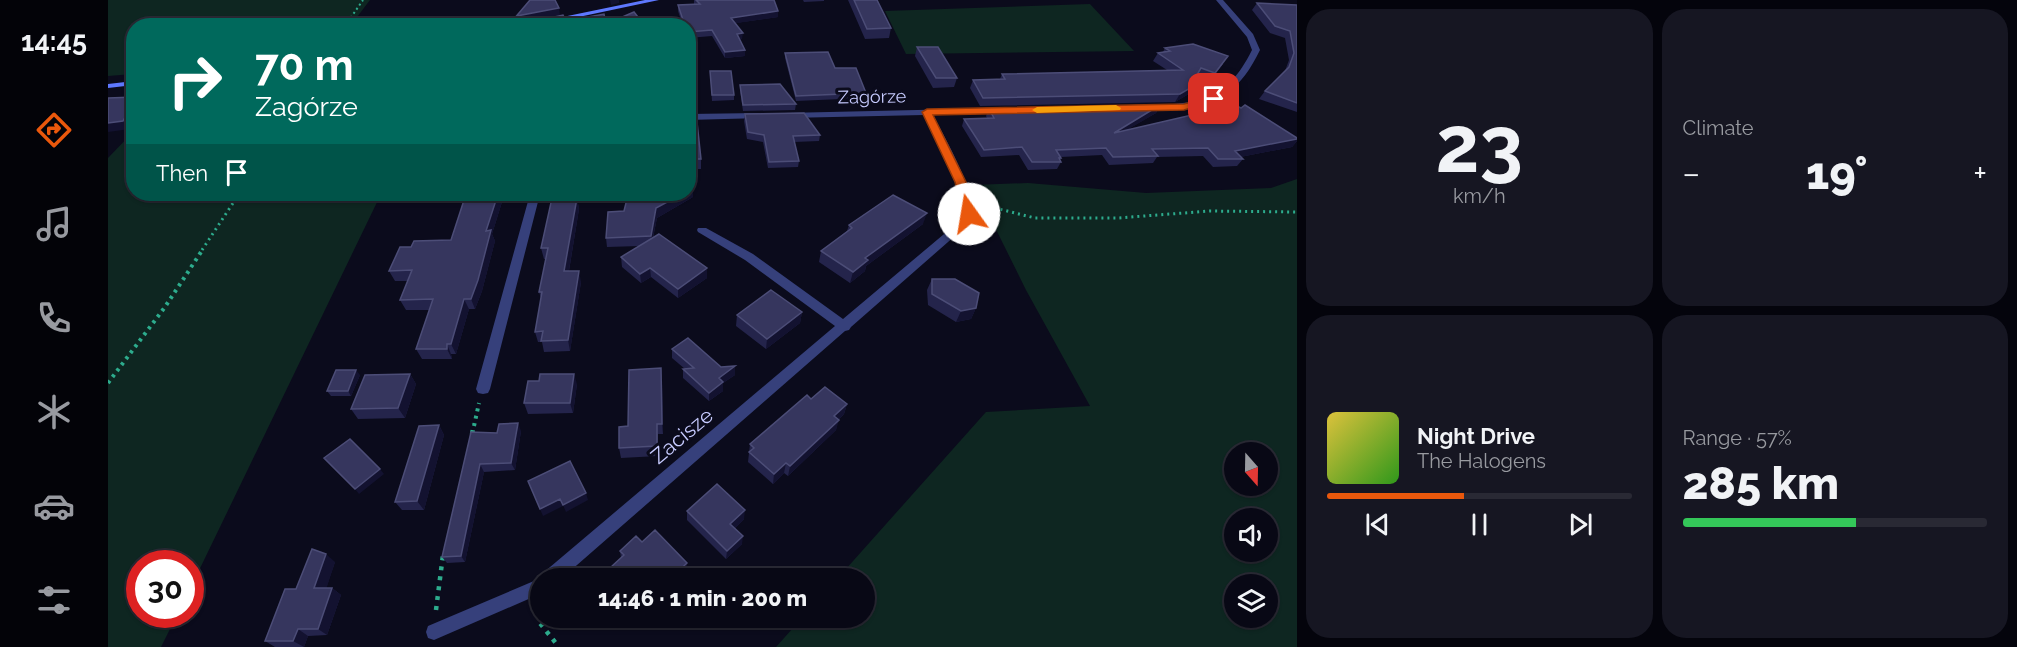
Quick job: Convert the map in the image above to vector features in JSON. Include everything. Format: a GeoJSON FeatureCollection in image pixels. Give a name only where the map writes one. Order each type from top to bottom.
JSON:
{"type":"FeatureCollection","features":[{"type":"Feature","properties":{"kind":"street"},"geometry":{"type":"LineString","coordinates":[[563,18],[656,0]]}},
{"type":"Feature","properties":{"kind":"street"},"geometry":{"type":"LineString","coordinates":[[1137,108],[1184,107],[1214,99],[1232,89],[1245,75],[1256,50],[1250,36],[1219,0]]}},
{"type":"Feature","properties":{"kind":"street"},"geometry":{"type":"LineString","coordinates":[[108,86],[126,84]]}},
{"type":"Feature","properties":{"kind":"street","name":"Zagórze"},"geometry":{"type":"LineString","coordinates":[[784,115],[1020,110]]}},
{"type":"Feature","properties":{"kind":"street"},"geometry":{"type":"LineString","coordinates":[[927,112],[961,182],[967,201]]}},
{"type":"Feature","properties":{"kind":"street"},"geometry":{"type":"LineString","coordinates":[[696,117],[772,116]]}},
{"type":"Feature","properties":{"kind":"street"},"geometry":{"type":"LineString","coordinates":[[483,389],[533,201]]}},
{"type":"Feature","properties":{"kind":"street","name":"Zacisze"},"geometry":{"type":"LineString","coordinates":[[562,568],[960,226],[969,214],[967,201]]}},
{"type":"Feature","properties":{"kind":"street"},"geometry":{"type":"LineString","coordinates":[[702,230],[749,257],[845,327]]}},
{"type":"Feature","properties":{"kind":"street"},"geometry":{"type":"LineString","coordinates":[[434,632],[530,590]]}},
{"type":"Feature","properties":{"kind":"path"},"geometry":{"type":"LineString","coordinates":[[351,18],[363,0]]}},
{"type":"Feature","properties":{"kind":"path"},"geometry":{"type":"LineString","coordinates":[[108,383],[165,307],[234,201]]}},
{"type":"Feature","properties":{"kind":"path"},"geometry":{"type":"LineString","coordinates":[[967,201],[1035,218],[1118,218],[1210,211],[1297,212]]}},
{"type":"Feature","properties":{"kind":"path"},"geometry":{"type":"LineString","coordinates":[[471,436],[483,389]]}},
{"type":"Feature","properties":{"kind":"path"},"geometry":{"type":"LineString","coordinates":[[434,632],[443,552]]}},
{"type":"Feature","properties":{"kind":"path"},"geometry":{"type":"LineString","coordinates":[[544,628],[559,647]]}},
{"type":"Feature","properties":{"kind":"green space"},"geometry":{"type":"Polygon","coordinates":[[[108,0],[370,0],[356,18],[126,18],[126,75],[108,76],[108,0]]]}},
{"type":"Feature","properties":{"kind":"green space"},"geometry":{"type":"Polygon","coordinates":[[[1090,4],[1134,51],[906,54],[885,11],[1090,4]]]}},
{"type":"Feature","properties":{"kind":"green space"},"geometry":{"type":"Polygon","coordinates":[[[126,139],[126,201],[378,201],[204,560],[204,550],[126,550],[126,628],[170,628],[161,647],[108,647],[108,158],[126,139]]]}},
{"type":"Feature","properties":{"kind":"green space"},"geometry":{"type":"Polygon","coordinates":[[[1297,179],[1297,647],[776,647],[793,628],[875,628],[875,568],[847,568],[986,412],[1090,406],[1026,290],[974,185],[1028,183],[1146,193],[1271,188],[1297,179]]]}},
{"type":"Feature","properties":{"kind":"building"},"geometry":{"type":"Polygon","coordinates":[[[530,0],[555,0],[559,8],[517,16],[515,18],[530,0]]]}},
{"type":"Feature","properties":{"kind":"building"},"geometry":{"type":"Polygon","coordinates":[[[696,0],[774,0],[778,11],[731,18],[743,33],[737,34],[745,50],[725,52],[712,30],[696,31],[696,18],[682,18],[678,5],[700,4],[696,0]]]}},
{"type":"Feature","properties":{"kind":"building"},"geometry":{"type":"Polygon","coordinates":[[[854,0],[877,0],[891,28],[867,29],[854,0]]]}},
{"type":"Feature","properties":{"kind":"building"},"geometry":{"type":"Polygon","coordinates":[[[1257,3],[1297,5],[1297,103],[1265,91],[1289,67],[1294,53],[1290,31],[1275,26],[1257,3]]]}},
{"type":"Feature","properties":{"kind":"building"},"geometry":{"type":"Polygon","coordinates":[[[634,12],[639,18],[620,18],[634,12]]]}},
{"type":"Feature","properties":{"kind":"building"},"geometry":{"type":"Polygon","coordinates":[[[604,14],[605,18],[582,18],[604,14]]]}},
{"type":"Feature","properties":{"kind":"building"},"geometry":{"type":"Polygon","coordinates":[[[563,15],[564,18],[549,18],[563,15]]]}},
{"type":"Feature","properties":{"kind":"building"},"geometry":{"type":"Polygon","coordinates":[[[1193,44],[1228,56],[1215,73],[1201,68],[1198,73],[1206,79],[1180,94],[983,98],[973,80],[1005,79],[1002,74],[1183,70],[1158,53],[1170,51],[1165,48],[1193,44]]]}},
{"type":"Feature","properties":{"kind":"building"},"geometry":{"type":"Polygon","coordinates":[[[917,47],[938,47],[957,78],[936,78],[917,47]]]}},
{"type":"Feature","properties":{"kind":"building"},"geometry":{"type":"Polygon","coordinates":[[[828,52],[835,68],[856,68],[866,93],[796,96],[785,53],[828,52]]]}},
{"type":"Feature","properties":{"kind":"building"},"geometry":{"type":"Polygon","coordinates":[[[710,71],[731,71],[734,95],[712,95],[710,71]]]}},
{"type":"Feature","properties":{"kind":"building"},"geometry":{"type":"Polygon","coordinates":[[[780,84],[796,104],[743,105],[740,85],[780,84]]]}},
{"type":"Feature","properties":{"kind":"building"},"geometry":{"type":"Polygon","coordinates":[[[126,97],[126,116],[123,121],[108,123],[108,98],[126,97]]]}},
{"type":"Feature","properties":{"kind":"building"},"geometry":{"type":"Polygon","coordinates":[[[1160,105],[1114,133],[1235,105],[1241,108],[1245,105],[1297,139],[1235,151],[1243,159],[1218,159],[1208,148],[1152,149],[1158,156],[1113,157],[1106,148],[1056,150],[1061,162],[1032,162],[1022,147],[984,150],[964,119],[994,118],[989,109],[1160,105]]]}},
{"type":"Feature","properties":{"kind":"building"},"geometry":{"type":"Polygon","coordinates":[[[804,113],[820,135],[793,136],[799,161],[769,162],[764,135],[748,132],[745,114],[804,113]]]}},
{"type":"Feature","properties":{"kind":"building"},"geometry":{"type":"Polygon","coordinates":[[[697,122],[701,159],[696,159],[697,122]]]}},
{"type":"Feature","properties":{"kind":"building"},"geometry":{"type":"Polygon","coordinates":[[[893,195],[927,213],[865,258],[868,260],[853,272],[821,251],[852,228],[849,225],[893,195]]]}},
{"type":"Feature","properties":{"kind":"building"},"geometry":{"type":"Polygon","coordinates":[[[464,201],[496,201],[486,231],[491,230],[478,280],[471,299],[464,299],[451,344],[447,344],[447,349],[416,349],[433,299],[400,300],[412,270],[389,271],[400,247],[411,247],[414,241],[451,240],[464,201]]]}},
{"type":"Feature","properties":{"kind":"building"},"geometry":{"type":"Polygon","coordinates":[[[551,201],[576,201],[564,271],[579,271],[568,340],[541,341],[543,331],[535,332],[542,292],[539,292],[548,248],[541,248],[551,201]]]}},
{"type":"Feature","properties":{"kind":"building"},"geometry":{"type":"Polygon","coordinates":[[[626,201],[669,201],[656,208],[651,236],[606,238],[608,212],[624,211],[626,201]]]}},
{"type":"Feature","properties":{"kind":"building"},"geometry":{"type":"Polygon","coordinates":[[[659,234],[707,268],[678,289],[650,268],[640,274],[621,257],[659,234]]]}},
{"type":"Feature","properties":{"kind":"building"},"geometry":{"type":"Polygon","coordinates":[[[932,279],[955,279],[979,293],[976,308],[961,311],[932,294],[932,279]]]}},
{"type":"Feature","properties":{"kind":"building"},"geometry":{"type":"Polygon","coordinates":[[[771,290],[802,312],[767,339],[737,315],[771,290]]]}},
{"type":"Feature","properties":{"kind":"building"},"geometry":{"type":"Polygon","coordinates":[[[688,338],[721,367],[735,366],[719,378],[723,382],[709,393],[683,369],[694,368],[672,349],[688,338]]]}},
{"type":"Feature","properties":{"kind":"building"},"geometry":{"type":"Polygon","coordinates":[[[661,368],[662,424],[657,424],[657,446],[619,448],[619,427],[628,426],[629,370],[661,368]]]}},
{"type":"Feature","properties":{"kind":"building"},"geometry":{"type":"Polygon","coordinates":[[[336,370],[356,370],[348,391],[327,391],[336,370]]]}},
{"type":"Feature","properties":{"kind":"building"},"geometry":{"type":"Polygon","coordinates":[[[410,374],[398,408],[351,409],[365,375],[410,374]]]}},
{"type":"Feature","properties":{"kind":"building"},"geometry":{"type":"Polygon","coordinates":[[[540,374],[574,374],[570,403],[524,403],[528,381],[539,381],[540,374]]]}},
{"type":"Feature","properties":{"kind":"building"},"geometry":{"type":"Polygon","coordinates":[[[825,387],[847,404],[834,416],[839,420],[790,466],[786,463],[774,474],[749,452],[754,448],[750,444],[807,395],[811,399],[825,387]]]}},
{"type":"Feature","properties":{"kind":"building"},"geometry":{"type":"Polygon","coordinates":[[[518,423],[511,463],[480,464],[461,556],[442,557],[471,432],[497,433],[499,424],[518,423]]]}},
{"type":"Feature","properties":{"kind":"building"},"geometry":{"type":"Polygon","coordinates":[[[439,425],[417,501],[395,502],[419,426],[439,425]]]}},
{"type":"Feature","properties":{"kind":"building"},"geometry":{"type":"Polygon","coordinates":[[[350,439],[380,469],[355,489],[324,458],[350,439]]]}},
{"type":"Feature","properties":{"kind":"building"},"geometry":{"type":"Polygon","coordinates":[[[570,461],[586,493],[563,505],[560,499],[540,509],[528,481],[570,461]]]}},
{"type":"Feature","properties":{"kind":"building"},"geometry":{"type":"Polygon","coordinates":[[[717,484],[745,510],[730,524],[743,536],[727,551],[687,511],[717,484]]]}},
{"type":"Feature","properties":{"kind":"building"},"geometry":{"type":"Polygon","coordinates":[[[655,530],[687,563],[682,568],[612,568],[624,555],[620,551],[636,536],[642,542],[655,530]]]}},
{"type":"Feature","properties":{"kind":"building"},"geometry":{"type":"Polygon","coordinates":[[[312,549],[326,554],[314,588],[332,588],[318,629],[298,629],[293,641],[265,641],[285,589],[296,589],[312,549]]]}},
{"type":"Feature","properties":{"kind":"slow traffic"},"geometry":{"type":"LineString","coordinates":[[1037,110],[1116,108]]}},
{"type":"Feature","properties":{"kind":"route"},"geometry":{"type":"LineString","coordinates":[[969,214],[961,182],[927,112],[1184,107],[1214,99]]}}]}
